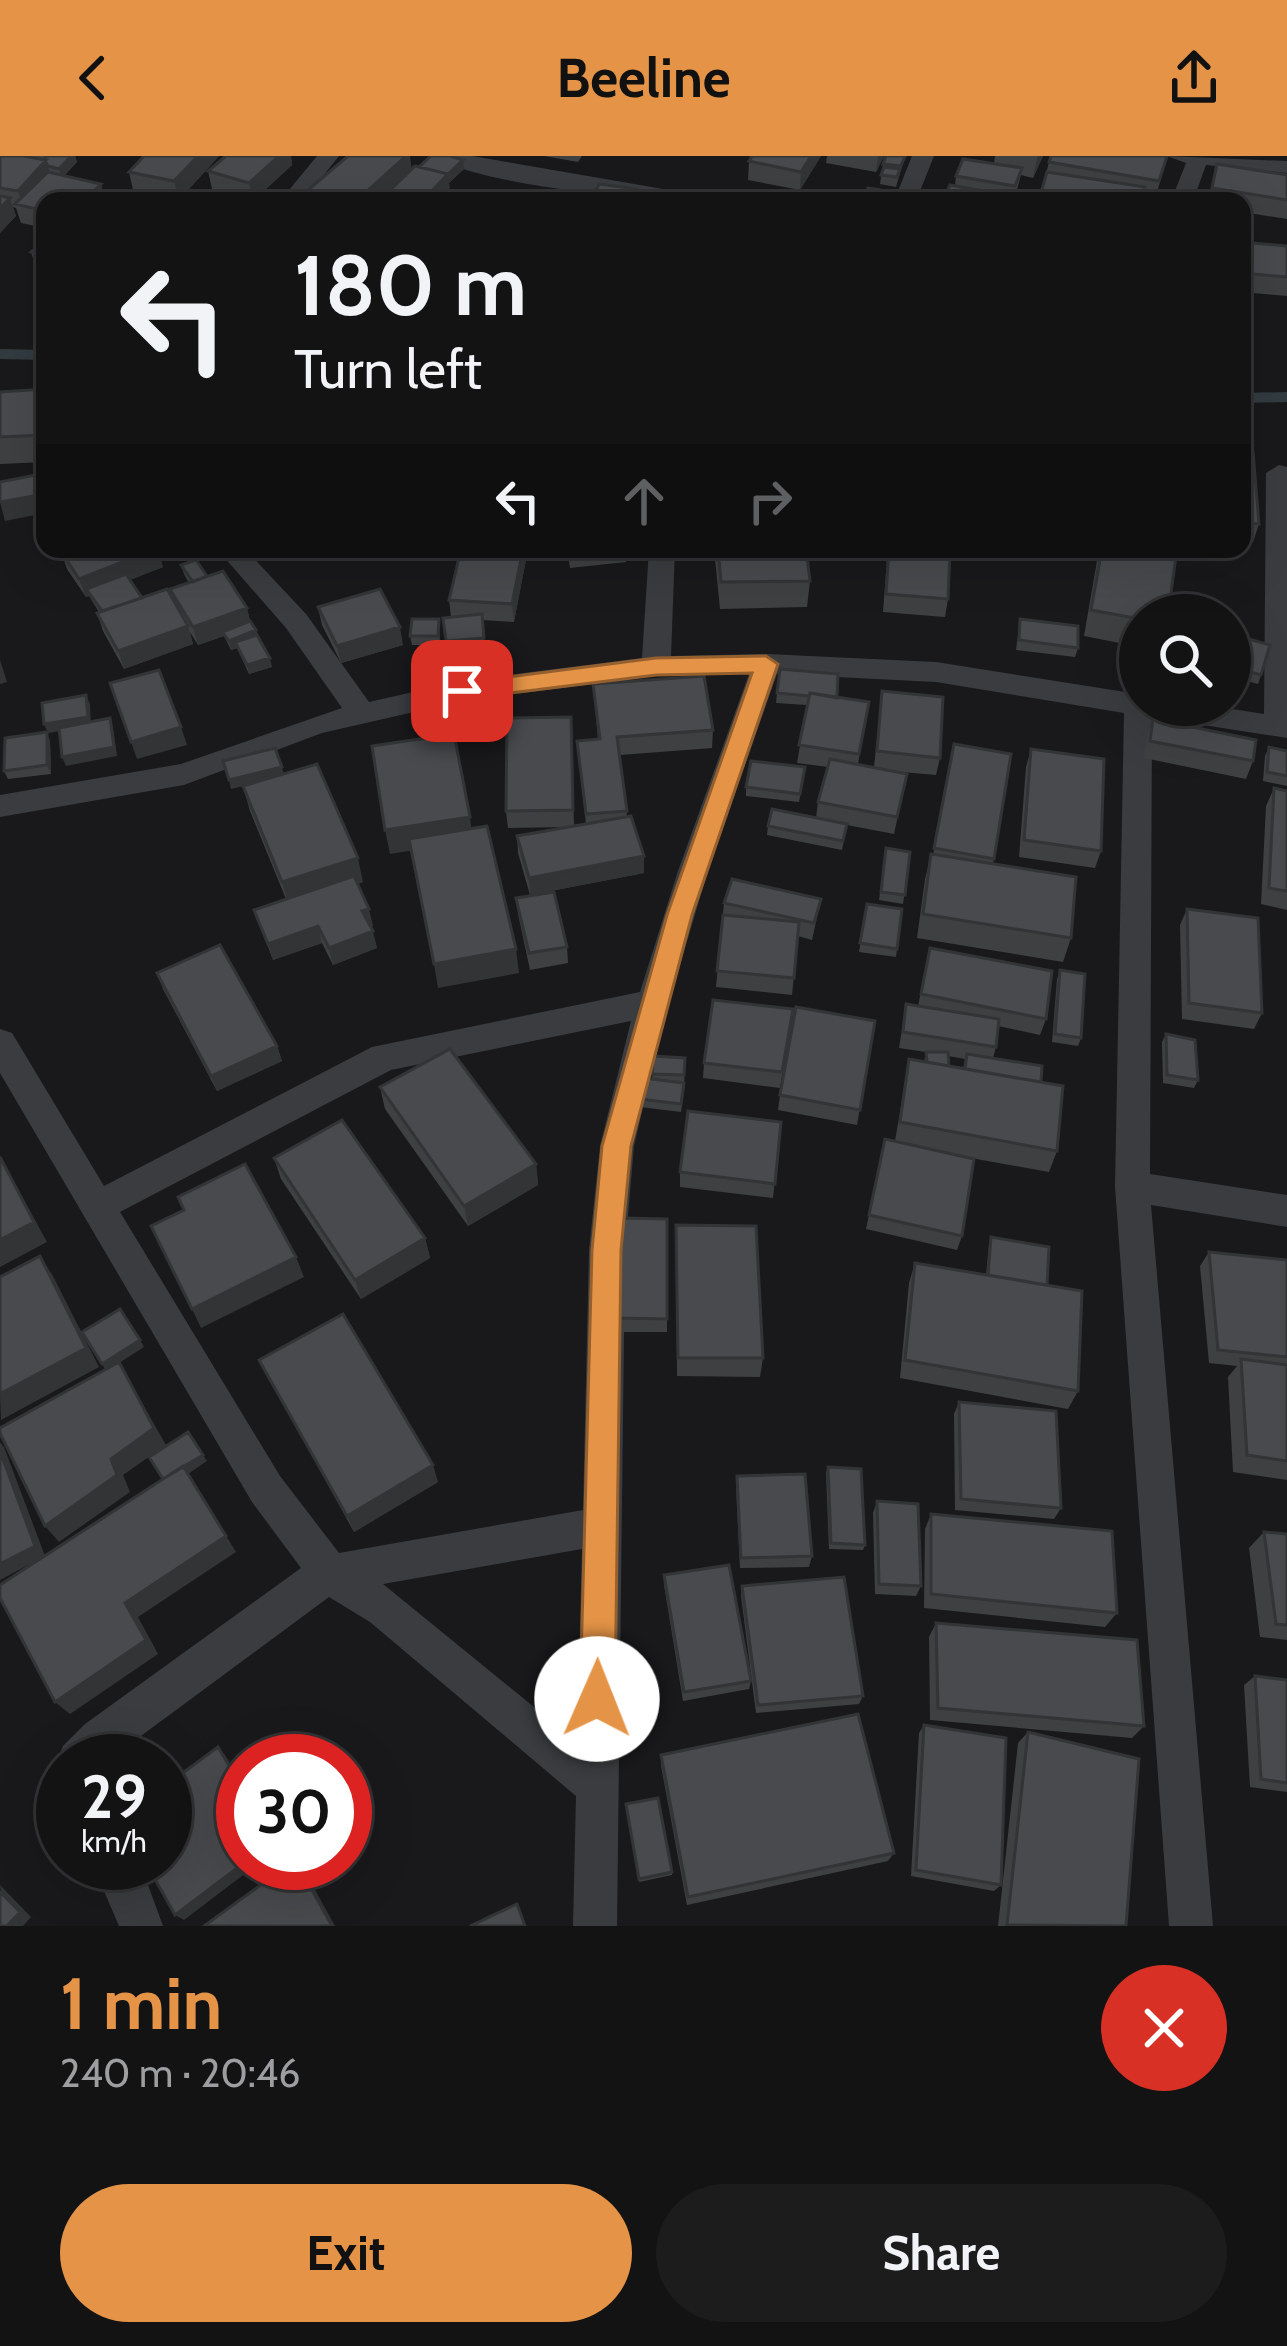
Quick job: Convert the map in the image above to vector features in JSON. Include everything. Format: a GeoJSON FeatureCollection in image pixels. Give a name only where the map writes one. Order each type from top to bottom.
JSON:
{"type":"FeatureCollection","features":[{"type":"Feature","properties":{"kind":"street"},"geometry":{"type":"LineString","coordinates":[[298,192],[328,156]]}},
{"type":"Feature","properties":{"kind":"street"},"geometry":{"type":"LineString","coordinates":[[447,156],[511,173],[634,192]]}},
{"type":"Feature","properties":{"kind":"street"},"geometry":{"type":"LineString","coordinates":[[909,192],[923,156]]}},
{"type":"Feature","properties":{"kind":"street"},"geometry":{"type":"LineString","coordinates":[[1183,192],[1188,158],[1287,167]]}},
{"type":"Feature","properties":{"kind":"street"},"geometry":{"type":"LineString","coordinates":[[1251,722],[1282,727],[1279,473]]}},
{"type":"Feature","properties":{"kind":"street"},"geometry":{"type":"LineString","coordinates":[[238,558],[296,621],[362,714]]}},
{"type":"Feature","properties":{"kind":"street"},"geometry":{"type":"LineString","coordinates":[[656,666],[662,558]]}},
{"type":"Feature","properties":{"kind":"street"},"geometry":{"type":"LineString","coordinates":[[0,806],[184,774],[317,724],[462,691],[656,666],[766,664],[936,672],[1119,702]]}},
{"type":"Feature","properties":{"kind":"street"},"geometry":{"type":"LineString","coordinates":[[595,1926],[607,1250],[616,1146],[652,1004],[766,664]]}},
{"type":"Feature","properties":{"kind":"street"},"geometry":{"type":"LineString","coordinates":[[1140,726],[1132,1187],[1191,1926]]}},
{"type":"Feature","properties":{"kind":"street"},"geometry":{"type":"LineString","coordinates":[[98,1206],[384,1057],[652,1004]]}},
{"type":"Feature","properties":{"kind":"street"},"geometry":{"type":"LineString","coordinates":[[0,1043],[266,1489],[330,1574],[384,1608],[596,1785]]}},
{"type":"Feature","properties":{"kind":"street"},"geometry":{"type":"LineString","coordinates":[[1132,1187],[1287,1211]]}},
{"type":"Feature","properties":{"kind":"street"},"geometry":{"type":"LineString","coordinates":[[103,1734],[290,1595],[330,1574],[600,1526]]}},
{"type":"Feature","properties":{"kind":"street"},"geometry":{"type":"LineString","coordinates":[[130,1890],[141,1926]]}},
{"type":"Feature","properties":{"kind":"building"},"geometry":{"type":"Polygon","coordinates":[[[0,156],[46,160],[18,191],[0,188],[0,156]]]}},
{"type":"Feature","properties":{"kind":"building"},"geometry":{"type":"Polygon","coordinates":[[[47,156],[71,156],[59,169],[48,166],[47,156]]]}},
{"type":"Feature","properties":{"kind":"building"},"geometry":{"type":"Polygon","coordinates":[[[144,156],[198,156],[174,181],[129,172],[144,156]]]}},
{"type":"Feature","properties":{"kind":"building"},"geometry":{"type":"Polygon","coordinates":[[[226,156],[279,156],[249,183],[208,171],[226,156]]]}},
{"type":"Feature","properties":{"kind":"building"},"geometry":{"type":"Polygon","coordinates":[[[348,156],[406,156],[366,192],[308,190],[348,156]]]}},
{"type":"Feature","properties":{"kind":"building"},"geometry":{"type":"Polygon","coordinates":[[[431,156],[463,160],[448,174],[419,167],[431,156]]]}},
{"type":"Feature","properties":{"kind":"building"},"geometry":{"type":"Polygon","coordinates":[[[752,156],[811,156],[801,172],[749,161],[752,156]]]}},
{"type":"Feature","properties":{"kind":"building"},"geometry":{"type":"Polygon","coordinates":[[[886,156],[905,156],[901,166],[883,164],[886,156]]]}},
{"type":"Feature","properties":{"kind":"building"},"geometry":{"type":"Polygon","coordinates":[[[1051,156],[1167,156],[1159,181],[1049,162],[1051,156]]]}},
{"type":"Feature","properties":{"kind":"building"},"geometry":{"type":"Polygon","coordinates":[[[963,159],[1022,168],[1015,186],[956,176],[963,159]]]}},
{"type":"Feature","properties":{"kind":"building"},"geometry":{"type":"Polygon","coordinates":[[[1217,164],[1287,175],[1287,200],[1212,188],[1217,164]]]}},
{"type":"Feature","properties":{"kind":"building"},"geometry":{"type":"Polygon","coordinates":[[[415,166],[448,174],[431,192],[388,192],[415,166]]]}},
{"type":"Feature","properties":{"kind":"building"},"geometry":{"type":"Polygon","coordinates":[[[884,167],[900,169],[897,177],[881,175],[884,167]]]}},
{"type":"Feature","properties":{"kind":"building"},"geometry":{"type":"Polygon","coordinates":[[[48,172],[101,184],[93,192],[36,192],[36,209],[15,204],[48,172]]]}},
{"type":"Feature","properties":{"kind":"building"},"geometry":{"type":"Polygon","coordinates":[[[1047,172],[1145,187],[1144,192],[1041,192],[1047,172]]]}},
{"type":"Feature","properties":{"kind":"building"},"geometry":{"type":"Polygon","coordinates":[[[599,184],[637,189],[636,192],[595,192],[599,184]]]}},
{"type":"Feature","properties":{"kind":"building"},"geometry":{"type":"Polygon","coordinates":[[[950,185],[988,192],[947,192],[950,185]]]}},
{"type":"Feature","properties":{"kind":"building"},"geometry":{"type":"Polygon","coordinates":[[[1251,243],[1287,246],[1287,277],[1251,274],[1251,243]]]}},
{"type":"Feature","properties":{"kind":"building"},"geometry":{"type":"Polygon","coordinates":[[[36,390],[36,435],[0,437],[0,392],[36,390]]]}},
{"type":"Feature","properties":{"kind":"building"},"geometry":{"type":"Polygon","coordinates":[[[1251,452],[1253,452],[1259,524],[1251,523],[1251,452]]]}},
{"type":"Feature","properties":{"kind":"building"},"geometry":{"type":"Polygon","coordinates":[[[36,475],[36,496],[0,502],[0,482],[36,475]]]}},
{"type":"Feature","properties":{"kind":"building"},"geometry":{"type":"Polygon","coordinates":[[[66,558],[133,558],[79,579],[66,558]]]}},
{"type":"Feature","properties":{"kind":"building"},"geometry":{"type":"Polygon","coordinates":[[[459,558],[521,558],[512,604],[449,600],[459,558]]]}},
{"type":"Feature","properties":{"kind":"building"},"geometry":{"type":"Polygon","coordinates":[[[719,558],[807,558],[810,581],[721,582],[719,558]]]}},
{"type":"Feature","properties":{"kind":"building"},"geometry":{"type":"Polygon","coordinates":[[[888,558],[950,558],[948,599],[886,594],[888,558]]]}},
{"type":"Feature","properties":{"kind":"building"},"geometry":{"type":"Polygon","coordinates":[[[1100,558],[1176,558],[1171,594],[1119,594],[1119,615],[1091,610],[1100,558]]]}},
{"type":"Feature","properties":{"kind":"building"},"geometry":{"type":"Polygon","coordinates":[[[196,560],[207,576],[193,582],[181,565],[196,560]]]}},
{"type":"Feature","properties":{"kind":"building"},"geometry":{"type":"Polygon","coordinates":[[[223,571],[247,608],[193,627],[170,589],[223,571]]]}},
{"type":"Feature","properties":{"kind":"building"},"geometry":{"type":"Polygon","coordinates":[[[126,574],[142,598],[102,611],[86,589],[126,574]]]}},
{"type":"Feature","properties":{"kind":"building"},"geometry":{"type":"Polygon","coordinates":[[[167,589],[188,626],[118,651],[97,613],[167,589]]]}},
{"type":"Feature","properties":{"kind":"building"},"geometry":{"type":"Polygon","coordinates":[[[380,589],[400,627],[337,646],[318,607],[380,589]]]}},
{"type":"Feature","properties":{"kind":"building"},"geometry":{"type":"Polygon","coordinates":[[[482,614],[484,638],[446,641],[443,618],[482,614]]]}},
{"type":"Feature","properties":{"kind":"building"},"geometry":{"type":"Polygon","coordinates":[[[412,619],[439,619],[438,636],[410,636],[412,619]]]}},
{"type":"Feature","properties":{"kind":"building"},"geometry":{"type":"Polygon","coordinates":[[[1020,619],[1078,626],[1078,648],[1019,640],[1020,619]]]}},
{"type":"Feature","properties":{"kind":"building"},"geometry":{"type":"Polygon","coordinates":[[[250,621],[256,630],[229,641],[222,632],[250,621]]]}},
{"type":"Feature","properties":{"kind":"building"},"geometry":{"type":"Polygon","coordinates":[[[257,635],[270,658],[247,665],[235,642],[257,635]]]}},
{"type":"Feature","properties":{"kind":"building"},"geometry":{"type":"Polygon","coordinates":[[[1251,640],[1270,645],[1261,675],[1251,672],[1251,640]]]}},
{"type":"Feature","properties":{"kind":"building"},"geometry":{"type":"Polygon","coordinates":[[[780,669],[838,674],[837,698],[777,693],[780,669]]]}},
{"type":"Feature","properties":{"kind":"building"},"geometry":{"type":"Polygon","coordinates":[[[159,670],[181,727],[131,742],[110,683],[159,670]]]}},
{"type":"Feature","properties":{"kind":"building"},"geometry":{"type":"Polygon","coordinates":[[[704,676],[713,730],[617,737],[627,811],[586,814],[577,741],[600,739],[593,684],[704,676]]]}},
{"type":"Feature","properties":{"kind":"building"},"geometry":{"type":"Polygon","coordinates":[[[882,691],[943,697],[940,758],[877,751],[882,691]]]}},
{"type":"Feature","properties":{"kind":"building"},"geometry":{"type":"Polygon","coordinates":[[[810,693],[869,702],[859,754],[799,745],[810,693]]]}},
{"type":"Feature","properties":{"kind":"building"},"geometry":{"type":"Polygon","coordinates":[[[86,695],[88,717],[44,724],[42,703],[86,695]]]}},
{"type":"Feature","properties":{"kind":"building"},"geometry":{"type":"Polygon","coordinates":[[[571,717],[573,810],[506,811],[507,718],[571,717]]]}},
{"type":"Feature","properties":{"kind":"building"},"geometry":{"type":"Polygon","coordinates":[[[110,718],[114,747],[62,757],[59,728],[110,718]]]}},
{"type":"Feature","properties":{"kind":"building"},"geometry":{"type":"Polygon","coordinates":[[[1152,726],[1187,726],[1256,740],[1253,761],[1150,741],[1152,726]]]}},
{"type":"Feature","properties":{"kind":"building"},"geometry":{"type":"Polygon","coordinates":[[[47,732],[47,765],[4,771],[5,738],[47,732]]]}},
{"type":"Feature","properties":{"kind":"building"},"geometry":{"type":"Polygon","coordinates":[[[454,734],[470,817],[385,830],[372,746],[454,734]]]}},
{"type":"Feature","properties":{"kind":"building"},"geometry":{"type":"Polygon","coordinates":[[[954,744],[1011,754],[994,859],[934,848],[954,744]]]}},
{"type":"Feature","properties":{"kind":"building"},"geometry":{"type":"Polygon","coordinates":[[[1269,747],[1287,751],[1287,776],[1267,772],[1269,747]]]}},
{"type":"Feature","properties":{"kind":"building"},"geometry":{"type":"Polygon","coordinates":[[[275,748],[282,767],[229,780],[223,761],[275,748]]]}},
{"type":"Feature","properties":{"kind":"building"},"geometry":{"type":"Polygon","coordinates":[[[1031,749],[1104,759],[1101,851],[1024,840],[1031,749]]]}},
{"type":"Feature","properties":{"kind":"building"},"geometry":{"type":"Polygon","coordinates":[[[830,759],[907,774],[897,817],[818,802],[830,759]]]}},
{"type":"Feature","properties":{"kind":"building"},"geometry":{"type":"Polygon","coordinates":[[[751,761],[805,767],[800,794],[746,787],[751,761]]]}},
{"type":"Feature","properties":{"kind":"building"},"geometry":{"type":"Polygon","coordinates":[[[317,764],[358,858],[282,882],[243,786],[317,764]]]}},
{"type":"Feature","properties":{"kind":"building"},"geometry":{"type":"Polygon","coordinates":[[[1274,788],[1287,791],[1287,891],[1269,888],[1274,788]]]}},
{"type":"Feature","properties":{"kind":"building"},"geometry":{"type":"Polygon","coordinates":[[[772,809],[847,824],[843,841],[768,826],[772,809]]]}},
{"type":"Feature","properties":{"kind":"building"},"geometry":{"type":"Polygon","coordinates":[[[631,816],[644,856],[529,878],[517,836],[631,816]]]}},
{"type":"Feature","properties":{"kind":"building"},"geometry":{"type":"Polygon","coordinates":[[[487,826],[516,949],[434,964],[409,839],[487,826]]]}},
{"type":"Feature","properties":{"kind":"building"},"geometry":{"type":"Polygon","coordinates":[[[886,848],[910,852],[905,895],[881,892],[886,848]]]}},
{"type":"Feature","properties":{"kind":"building"},"geometry":{"type":"Polygon","coordinates":[[[931,854],[1076,877],[1071,938],[923,914],[931,854]]]}},
{"type":"Feature","properties":{"kind":"building"},"geometry":{"type":"Polygon","coordinates":[[[354,876],[369,909],[362,911],[373,931],[329,948],[318,926],[268,944],[254,910],[354,876]]]}},
{"type":"Feature","properties":{"kind":"building"},"geometry":{"type":"Polygon","coordinates":[[[732,879],[821,899],[814,923],[724,903],[732,879]]]}},
{"type":"Feature","properties":{"kind":"building"},"geometry":{"type":"Polygon","coordinates":[[[554,892],[567,947],[529,953],[516,898],[554,892]]]}},
{"type":"Feature","properties":{"kind":"building"},"geometry":{"type":"Polygon","coordinates":[[[867,904],[902,909],[897,949],[860,943],[867,904]]]}},
{"type":"Feature","properties":{"kind":"building"},"geometry":{"type":"Polygon","coordinates":[[[1187,909],[1258,918],[1262,1013],[1189,1003],[1187,909]]]}},
{"type":"Feature","properties":{"kind":"building"},"geometry":{"type":"Polygon","coordinates":[[[723,915],[799,922],[794,978],[717,971],[723,915]]]}},
{"type":"Feature","properties":{"kind":"building"},"geometry":{"type":"Polygon","coordinates":[[[220,945],[277,1046],[211,1076],[157,973],[220,945]]]}},
{"type":"Feature","properties":{"kind":"building"},"geometry":{"type":"Polygon","coordinates":[[[930,948],[1052,971],[1046,1019],[921,994],[930,948]]]}},
{"type":"Feature","properties":{"kind":"building"},"geometry":{"type":"Polygon","coordinates":[[[1060,970],[1085,974],[1081,1038],[1055,1034],[1060,970]]]}},
{"type":"Feature","properties":{"kind":"building"},"geometry":{"type":"Polygon","coordinates":[[[713,1000],[793,1009],[782,1072],[704,1063],[713,1000]]]}},
{"type":"Feature","properties":{"kind":"building"},"geometry":{"type":"Polygon","coordinates":[[[906,1004],[999,1019],[996,1047],[903,1032],[906,1004]]]}},
{"type":"Feature","properties":{"kind":"building"},"geometry":{"type":"Polygon","coordinates":[[[796,1007],[875,1021],[860,1110],[780,1095],[796,1007]]]}},
{"type":"Feature","properties":{"kind":"building"},"geometry":{"type":"Polygon","coordinates":[[[1166,1034],[1195,1040],[1198,1080],[1167,1075],[1166,1034]]]}},
{"type":"Feature","properties":{"kind":"building"},"geometry":{"type":"Polygon","coordinates":[[[450,1049],[536,1164],[464,1206],[380,1087],[450,1049]]]}},
{"type":"Feature","properties":{"kind":"building"},"geometry":{"type":"Polygon","coordinates":[[[926,1052],[948,1052],[949,1066],[927,1062],[926,1052]]]}},
{"type":"Feature","properties":{"kind":"building"},"geometry":{"type":"Polygon","coordinates":[[[967,1054],[1042,1066],[1041,1082],[965,1069],[967,1054]]]}},
{"type":"Feature","properties":{"kind":"building"},"geometry":{"type":"Polygon","coordinates":[[[653,1056],[685,1058],[684,1075],[652,1074],[653,1056]]]}},
{"type":"Feature","properties":{"kind":"building"},"geometry":{"type":"Polygon","coordinates":[[[909,1059],[1063,1086],[1057,1151],[900,1122],[909,1059]]]}},
{"type":"Feature","properties":{"kind":"building"},"geometry":{"type":"Polygon","coordinates":[[[644,1078],[684,1083],[681,1104],[640,1099],[644,1078]]]}},
{"type":"Feature","properties":{"kind":"building"},"geometry":{"type":"Polygon","coordinates":[[[688,1111],[781,1122],[775,1184],[680,1172],[688,1111]]]}},
{"type":"Feature","properties":{"kind":"building"},"geometry":{"type":"Polygon","coordinates":[[[342,1120],[425,1238],[355,1280],[274,1158],[342,1120]]]}},
{"type":"Feature","properties":{"kind":"building"},"geometry":{"type":"Polygon","coordinates":[[[885,1139],[974,1159],[962,1236],[869,1215],[885,1139]]]}},
{"type":"Feature","properties":{"kind":"building"},"geometry":{"type":"Polygon","coordinates":[[[0,1157],[34,1222],[0,1240],[0,1157]]]}},
{"type":"Feature","properties":{"kind":"building"},"geometry":{"type":"Polygon","coordinates":[[[245,1164],[296,1257],[192,1309],[151,1226],[184,1210],[178,1197],[245,1164]]]}},
{"type":"Feature","properties":{"kind":"building"},"geometry":{"type":"Polygon","coordinates":[[[621,1218],[667,1219],[667,1319],[619,1318],[621,1218]]]}},
{"type":"Feature","properties":{"kind":"building"},"geometry":{"type":"Polygon","coordinates":[[[676,1225],[756,1226],[763,1358],[678,1358],[676,1225]]]}},
{"type":"Feature","properties":{"kind":"building"},"geometry":{"type":"Polygon","coordinates":[[[991,1237],[1049,1247],[1047,1285],[988,1275],[991,1237]]]}},
{"type":"Feature","properties":{"kind":"building"},"geometry":{"type":"Polygon","coordinates":[[[1209,1252],[1287,1260],[1287,1357],[1218,1350],[1209,1252]]]}},
{"type":"Feature","properties":{"kind":"building"},"geometry":{"type":"Polygon","coordinates":[[[40,1256],[86,1348],[0,1394],[0,1277],[40,1256]]]}},
{"type":"Feature","properties":{"kind":"building"},"geometry":{"type":"Polygon","coordinates":[[[915,1263],[1082,1291],[1078,1391],[905,1360],[915,1263]]]}},
{"type":"Feature","properties":{"kind":"building"},"geometry":{"type":"Polygon","coordinates":[[[120,1309],[140,1340],[102,1364],[82,1332],[120,1309]]]}},
{"type":"Feature","properties":{"kind":"building"},"geometry":{"type":"Polygon","coordinates":[[[343,1314],[433,1465],[347,1516],[259,1360],[343,1314]]]}},
{"type":"Feature","properties":{"kind":"building"},"geometry":{"type":"Polygon","coordinates":[[[1241,1359],[1287,1365],[1287,1461],[1247,1455],[1241,1359]]]}},
{"type":"Feature","properties":{"kind":"building"},"geometry":{"type":"Polygon","coordinates":[[[119,1362],[154,1428],[111,1459],[117,1475],[45,1526],[0,1428],[119,1362]]]}},
{"type":"Feature","properties":{"kind":"building"},"geometry":{"type":"Polygon","coordinates":[[[959,1402],[1056,1411],[1061,1508],[961,1499],[959,1402]]]}},
{"type":"Feature","properties":{"kind":"building"},"geometry":{"type":"Polygon","coordinates":[[[188,1432],[203,1455],[163,1479],[149,1457],[188,1432]]]}},
{"type":"Feature","properties":{"kind":"building"},"geometry":{"type":"Polygon","coordinates":[[[0,1451],[35,1546],[0,1564],[0,1451]]]}},
{"type":"Feature","properties":{"kind":"building"},"geometry":{"type":"Polygon","coordinates":[[[183,1466],[226,1536],[125,1603],[146,1640],[55,1702],[0,1598],[0,1585],[183,1466]]]}},
{"type":"Feature","properties":{"kind":"building"},"geometry":{"type":"Polygon","coordinates":[[[828,1467],[861,1469],[865,1545],[831,1543],[828,1467]]]}},
{"type":"Feature","properties":{"kind":"building"},"geometry":{"type":"Polygon","coordinates":[[[805,1474],[812,1556],[741,1558],[737,1476],[805,1474]]]}},
{"type":"Feature","properties":{"kind":"building"},"geometry":{"type":"Polygon","coordinates":[[[877,1501],[918,1504],[921,1586],[879,1584],[877,1501]]]}},
{"type":"Feature","properties":{"kind":"building"},"geometry":{"type":"Polygon","coordinates":[[[931,1514],[1112,1531],[1117,1613],[931,1594],[931,1514]]]}},
{"type":"Feature","properties":{"kind":"building"},"geometry":{"type":"Polygon","coordinates":[[[1264,1532],[1287,1534],[1287,1625],[1276,1624],[1264,1532]]]}},
{"type":"Feature","properties":{"kind":"building"},"geometry":{"type":"Polygon","coordinates":[[[729,1565],[751,1681],[684,1692],[664,1575],[729,1565]]]}},
{"type":"Feature","properties":{"kind":"building"},"geometry":{"type":"Polygon","coordinates":[[[844,1577],[863,1696],[758,1705],[742,1586],[844,1577]]]}},
{"type":"Feature","properties":{"kind":"building"},"geometry":{"type":"Polygon","coordinates":[[[936,1623],[1137,1640],[1144,1726],[938,1708],[936,1623]]]}},
{"type":"Feature","properties":{"kind":"building"},"geometry":{"type":"Polygon","coordinates":[[[1255,1676],[1287,1680],[1287,1783],[1261,1779],[1255,1676]]]}},
{"type":"Feature","properties":{"kind":"building"},"geometry":{"type":"Polygon","coordinates":[[[858,1714],[894,1853],[688,1897],[661,1755],[858,1714]]]}},
{"type":"Feature","properties":{"kind":"building"},"geometry":{"type":"Polygon","coordinates":[[[924,1725],[1006,1738],[1001,1885],[916,1870],[924,1725]]]}},
{"type":"Feature","properties":{"kind":"building"},"geometry":{"type":"Polygon","coordinates":[[[1028,1732],[1139,1759],[1126,1926],[1007,1925],[1028,1732]]]}},
{"type":"Feature","properties":{"kind":"building"},"geometry":{"type":"Polygon","coordinates":[[[216,1748],[216,1884],[175,1915],[161,1890],[192,1890],[192,1766],[216,1748]]]}},
{"type":"Feature","properties":{"kind":"building"},"geometry":{"type":"Polygon","coordinates":[[[658,1798],[672,1872],[639,1879],[626,1804],[658,1798]]]}},
{"type":"Feature","properties":{"kind":"building"},"geometry":{"type":"Polygon","coordinates":[[[254,1890],[312,1890],[332,1926],[204,1926],[254,1890]]]}},
{"type":"Feature","properties":{"kind":"building"},"geometry":{"type":"Polygon","coordinates":[[[0,1892],[20,1912],[7,1926],[0,1926],[0,1892]]]}},
{"type":"Feature","properties":{"kind":"building"},"geometry":{"type":"Polygon","coordinates":[[[517,1904],[525,1926],[470,1926],[517,1904]]]}},
{"type":"Feature","properties":{"kind":"waterway"},"geometry":{"type":"LineString","coordinates":[[0,354],[36,355]]}},
{"type":"Feature","properties":{"kind":"waterway"},"geometry":{"type":"LineString","coordinates":[[1251,398],[1287,397]]}},
{"type":"Feature","properties":{"kind":"route"},"geometry":{"type":"LineString","coordinates":[[462,691],[656,666],[766,664],[693,871],[646,1025],[616,1146],[607,1250],[597,1699]]}}]}
